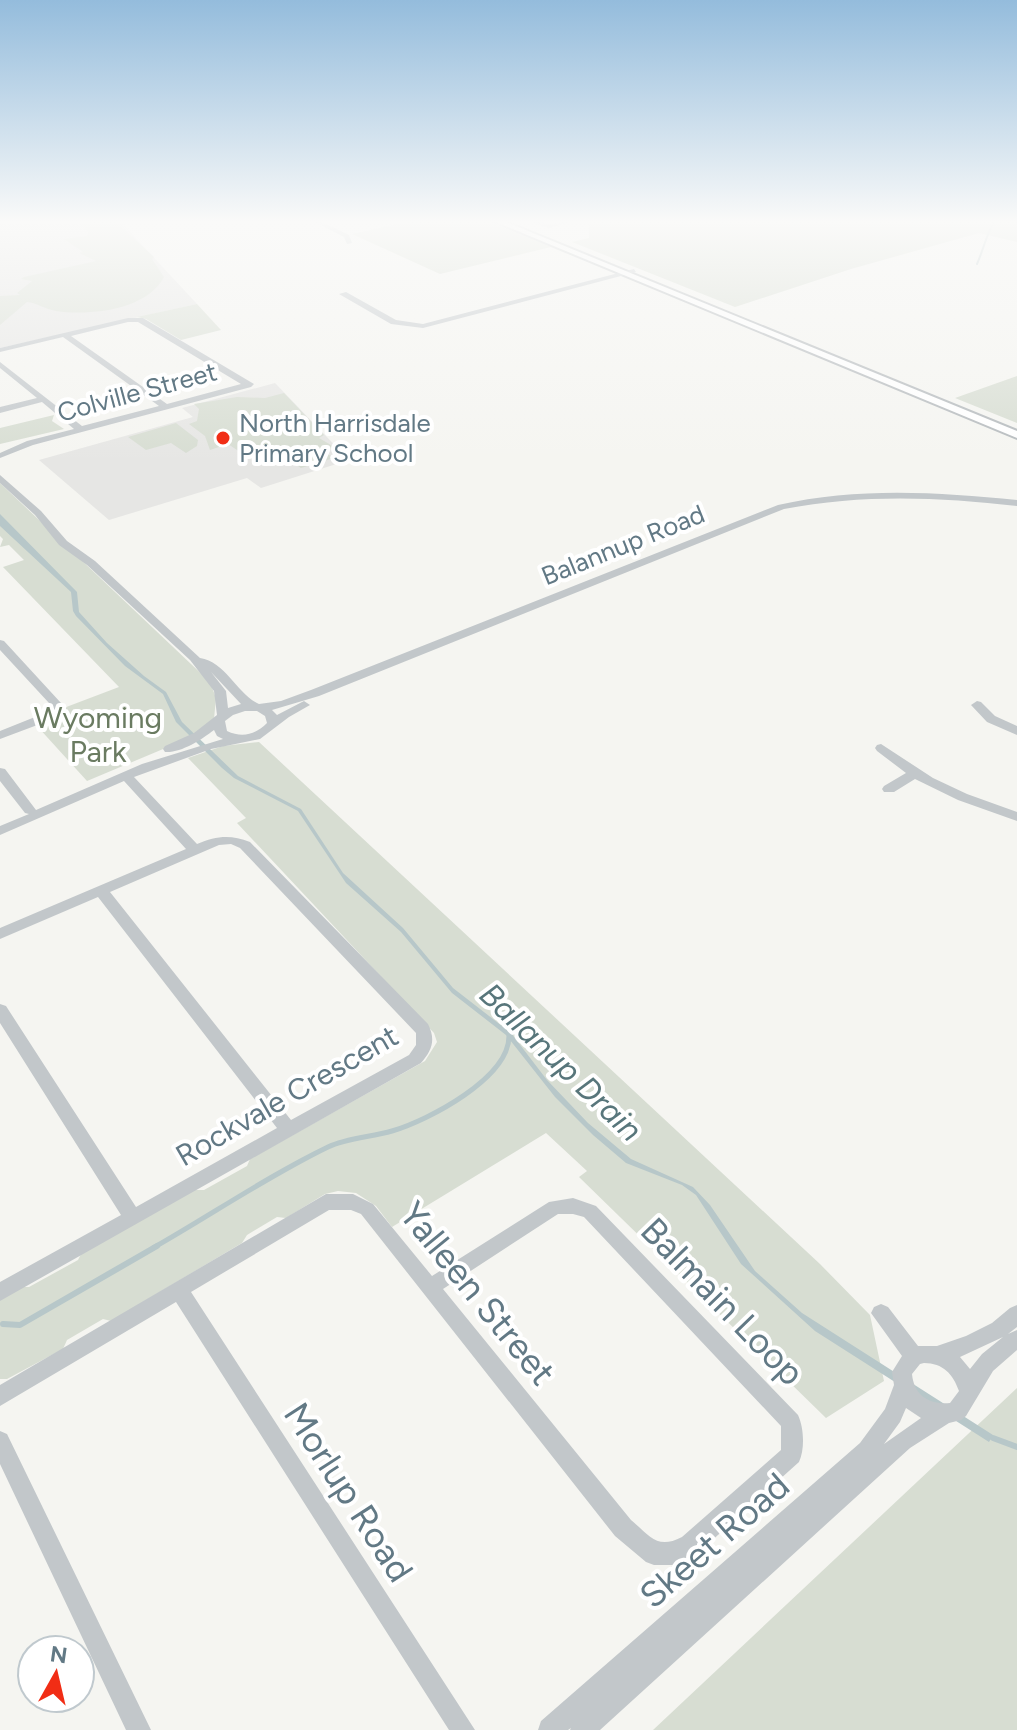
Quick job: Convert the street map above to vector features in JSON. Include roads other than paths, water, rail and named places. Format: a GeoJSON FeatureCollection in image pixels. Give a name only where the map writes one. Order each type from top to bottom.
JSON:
{"type":"FeatureCollection","features":[{"type":"Feature","properties":{"kind":"main road"},"geometry":{"type":"LineString","coordinates":[[698,301],[1017,435]]}},
{"type":"Feature","properties":{"kind":"main road"},"geometry":{"type":"LineString","coordinates":[[702,301],[1017,427]]}},
{"type":"Feature","properties":{"kind":"street"},"geometry":{"type":"LineString","coordinates":[[355,301],[394,322],[423,326],[520,301]]}},
{"type":"Feature","properties":{"kind":"street","name":"Colville Street"},"geometry":{"type":"LineString","coordinates":[[0,448],[81,430],[251,384],[146,321],[128,320],[65,335]]}},
{"type":"Feature","properties":{"kind":"street"},"geometry":{"type":"LineString","coordinates":[[0,350],[65,335],[166,407]]}},
{"type":"Feature","properties":{"kind":"street"},"geometry":{"type":"LineString","coordinates":[[0,364],[81,430]]}},
{"type":"Feature","properties":{"kind":"street"},"geometry":{"type":"LineString","coordinates":[[0,410],[44,399]]}},
{"type":"Feature","properties":{"kind":"street","name":"Colville Street"},"geometry":{"type":"LineString","coordinates":[[0,456],[30,443]]}},
{"type":"Feature","properties":{"kind":"street"},"geometry":{"type":"LineString","coordinates":[[0,448],[0,456]]}},
{"type":"Feature","properties":{"kind":"street"},"geometry":{"type":"LineString","coordinates":[[0,478],[38,513],[63,543],[89,562],[194,658],[220,691],[221,733],[238,739]]}},
{"type":"Feature","properties":{"kind":"street","name":"Balannup Road"},"geometry":{"type":"LineString","coordinates":[[0,822],[198,736],[236,709],[283,704],[315,693],[728,530],[796,509],[869,498],[943,499],[1017,506]]}},
{"type":"Feature","properties":{"kind":"street","name":"Balannup Road"},"geometry":{"type":"LineString","coordinates":[[0,831],[184,752],[258,736],[299,707],[728,530]]}},
{"type":"Feature","properties":{"kind":"street"},"geometry":{"type":"LineString","coordinates":[[0,643],[6,659],[55,705],[44,718],[0,735]]}},
{"type":"Feature","properties":{"kind":"street"},"geometry":{"type":"LineString","coordinates":[[194,658],[219,672],[232,692],[271,714],[271,727]]}},
{"type":"Feature","properties":{"kind":"street"},"geometry":{"type":"LineString","coordinates":[[977,705],[991,719],[1017,731]]}},
{"type":"Feature","properties":{"kind":"street"},"geometry":{"type":"LineString","coordinates":[[881,748],[914,774],[1017,817]]}},
{"type":"Feature","properties":{"kind":"street"},"geometry":{"type":"LineString","coordinates":[[0,772],[30,810]]}},
{"type":"Feature","properties":{"kind":"street"},"geometry":{"type":"LineString","coordinates":[[889,789],[914,774]]}},
{"type":"Feature","properties":{"kind":"street"},"geometry":{"type":"LineString","coordinates":[[127,777],[195,851]]}},
{"type":"Feature","properties":{"kind":"street","name":"Rockvale Crescent"},"geometry":{"type":"LineString","coordinates":[[0,934],[226,840],[245,845],[422,1028],[425,1037],[425,1045],[415,1059],[0,1292]]}},
{"type":"Feature","properties":{"kind":"street"},"geometry":{"type":"LineString","coordinates":[[101,891],[289,1130]]}},
{"type":"Feature","properties":{"kind":"street"},"geometry":{"type":"LineString","coordinates":[[0,1010],[6,1032],[133,1218]]}},
{"type":"Feature","properties":{"kind":"street","name":"Yalleen Street"},"geometry":{"type":"LineString","coordinates":[[0,1396],[326,1202],[339,1201],[367,1209],[623,1528],[654,1554]]}},
{"type":"Feature","properties":{"kind":"street","name":"Balmain Loop"},"geometry":{"type":"LineString","coordinates":[[430,1287],[555,1207],[586,1209],[791,1422],[792,1455],[690,1545],[672,1554],[654,1554]]}},
{"type":"Feature","properties":{"kind":"street","name":"Morlup Road"},"geometry":{"type":"LineString","coordinates":[[179,1290],[463,1730]]}},
{"type":"Feature","properties":{"kind":"street"},"geometry":{"type":"LineString","coordinates":[[881,1313],[914,1356]]}},
{"type":"Feature","properties":{"kind":"street"},"geometry":{"type":"LineString","coordinates":[[914,1356],[937,1355],[986,1339],[1004,1328],[1017,1314]]}},
{"type":"Feature","properties":{"kind":"street"},"geometry":{"type":"LineString","coordinates":[[914,1356],[902,1372],[903,1387],[924,1410],[944,1415],[962,1407],[985,1364],[1017,1339]]}},
{"type":"Feature","properties":{"kind":"street"},"geometry":{"type":"LineString","coordinates":[[937,1355],[947,1358],[962,1372],[969,1390]]}},
{"type":"Feature","properties":{"kind":"street","name":"Skeet Road"},"geometry":{"type":"LineString","coordinates":[[550,1730],[867,1450],[893,1415],[903,1387]]}},
{"type":"Feature","properties":{"kind":"street","name":"Skeet Road"},"geometry":{"type":"LineString","coordinates":[[582,1730],[903,1441],[944,1415]]}},
{"type":"Feature","properties":{"kind":"street"},"geometry":{"type":"LineString","coordinates":[[0,1441],[139,1730]]}},
{"type":"Feature","properties":{"kind":"waterway"},"geometry":{"type":"LineString","coordinates":[[153,1248],[328,1147],[392,1131],[445,1107],[482,1082],[496,1067],[505,1052],[509,1036]]}},
{"type":"Feature","properties":{"kind":"waterway"},"geometry":{"type":"LineString","coordinates":[[3,1324],[20,1325],[157,1246]]}},
{"type":"Feature","properties":{"kind":"waterway","name":"Ballanup Drain"},"geometry":{"type":"LineString","coordinates":[[993,1438],[1017,1447]]}},
{"type":"Feature","properties":{"kind":"place","name":"North Harrisdale Primary School"},"geometry":{"type":"Point","coordinates":[223,438]}},
{"type":"Feature","properties":{"kind":"park label","name":"Wyoming Park"},"geometry":{"type":"Point","coordinates":[98,735]}}]}
